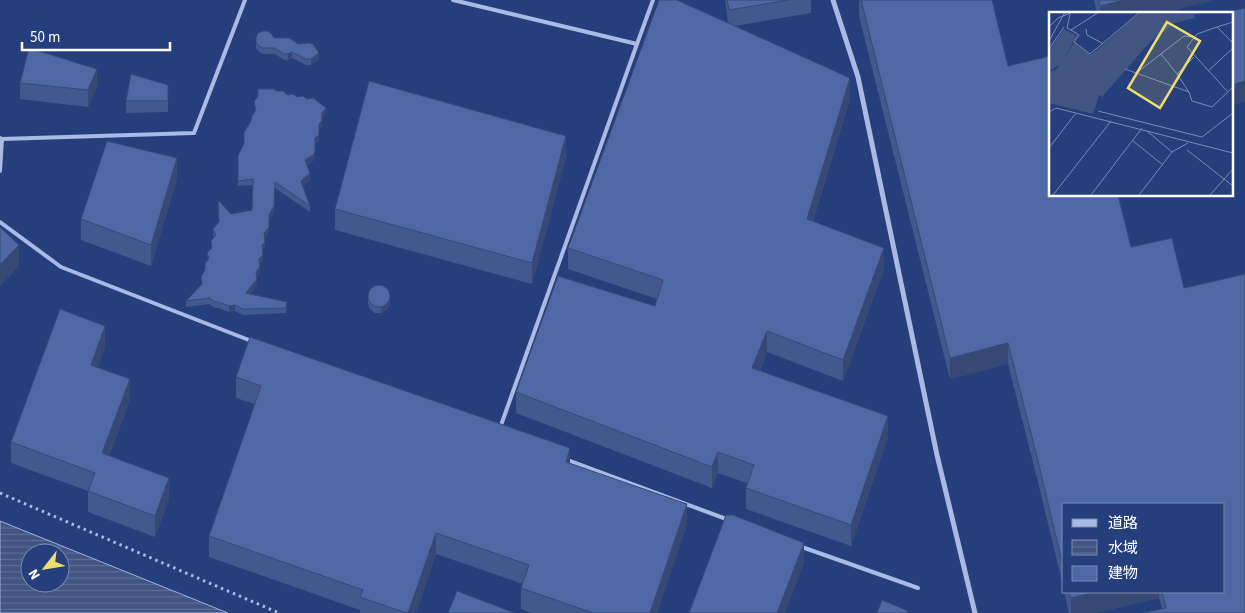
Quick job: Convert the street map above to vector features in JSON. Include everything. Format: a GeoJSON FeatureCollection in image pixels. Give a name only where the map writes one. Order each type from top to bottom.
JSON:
{"type":"FeatureCollection","features":[{"type":"Feature","properties":{"kind":"street"},"geometry":{"type":"LineString","coordinates":[[833,0],[858,77],[935,446],[975,613]]}},
{"type":"Feature","properties":{"kind":"lane"},"geometry":{"type":"LineString","coordinates":[[0,171],[1,139],[194,133],[244,0]]}},
{"type":"Feature","properties":{"kind":"lane"},"geometry":{"type":"LineString","coordinates":[[453,0],[637,44]]}},
{"type":"Feature","properties":{"kind":"lane"},"geometry":{"type":"LineString","coordinates":[[498,434],[652,0]]}},
{"type":"Feature","properties":{"kind":"lane"},"geometry":{"type":"LineString","coordinates":[[0,222],[61,267],[256,342]]}},
{"type":"Feature","properties":{"kind":"lane"},"geometry":{"type":"LineString","coordinates":[[562,458],[736,522]]}},
{"type":"Feature","properties":{"kind":"lane"},"geometry":{"type":"LineString","coordinates":[[791,543],[918,588]]}},
{"type":"Feature","properties":{"kind":"path"},"geometry":{"type":"LineString","coordinates":[[0,493],[278,613]]}},
{"type":"Feature","properties":{"kind":"water"},"geometry":{"type":"Polygon","coordinates":[[[0,521],[55,543],[20,543],[20,593],[70,593],[70,549],[228,613],[0,613],[0,521]]]}},
{"type":"Feature","properties":{"kind":"building"},"geometry":{"type":"Polygon","coordinates":[[[659,0],[677,0],[850,78],[807,219],[884,248],[843,360],[767,331],[752,368],[888,416],[851,525],[746,488],[754,465],[718,452],[712,467],[516,392],[558,276],[655,306],[663,280],[568,248],[659,0]]]}},
{"type":"Feature","properties":{"kind":"building"},"geometry":{"type":"Polygon","coordinates":[[[727,0],[789,0],[729,10],[727,0]]]}},
{"type":"Feature","properties":{"kind":"building"},"geometry":{"type":"Polygon","coordinates":[[[861,0],[992,0],[1008,66],[1049,56],[1049,196],[1118,196],[1131,247],[1172,238],[1184,288],[1245,274],[1245,613],[1142,613],[1166,608],[1162,593],[1225,593],[1225,503],[1062,503],[1062,562],[1008,343],[950,358],[861,0]]]}},
{"type":"Feature","properties":{"kind":"building"},"geometry":{"type":"Polygon","coordinates":[[[1099,0],[1125,0],[1100,6],[1099,0]]]}},
{"type":"Feature","properties":{"kind":"building"},"geometry":{"type":"Polygon","coordinates":[[[1245,8],[1245,81],[1232,85],[1232,12],[1227,12],[1245,8]]]}},
{"type":"Feature","properties":{"kind":"building"},"geometry":{"type":"Polygon","coordinates":[[[263,31],[271,33],[274,38],[289,38],[298,44],[313,44],[319,53],[311,59],[306,59],[292,52],[284,54],[275,48],[263,48],[256,42],[256,37],[258,33],[263,31]]]}},
{"type":"Feature","properties":{"kind":"building"},"geometry":{"type":"Polygon","coordinates":[[[29,48],[97,69],[88,90],[20,83],[29,48]]]}},
{"type":"Feature","properties":{"kind":"building"},"geometry":{"type":"Polygon","coordinates":[[[131,74],[168,85],[168,101],[126,101],[131,74]]]}},
{"type":"Feature","properties":{"kind":"building"},"geometry":{"type":"Polygon","coordinates":[[[369,81],[566,136],[532,263],[335,209],[369,81]]]}},
{"type":"Feature","properties":{"kind":"building"},"geometry":{"type":"Polygon","coordinates":[[[258,89],[274,89],[276,91],[283,91],[288,95],[303,96],[307,99],[313,98],[326,108],[322,113],[322,121],[319,124],[319,135],[315,138],[315,152],[305,160],[310,173],[301,181],[310,206],[275,182],[274,206],[269,215],[269,227],[264,233],[265,242],[262,245],[263,255],[259,259],[260,266],[256,273],[257,279],[246,293],[287,302],[286,308],[243,309],[235,305],[229,306],[215,302],[209,298],[186,301],[202,284],[201,277],[209,258],[207,253],[212,248],[211,241],[216,235],[213,229],[219,222],[218,200],[231,214],[252,210],[253,179],[238,181],[238,155],[244,144],[244,132],[256,110],[254,102],[258,96],[258,89]]]}},
{"type":"Feature","properties":{"kind":"building"},"geometry":{"type":"Polygon","coordinates":[[[107,141],[177,158],[151,245],[81,219],[107,141]]]}},
{"type":"Feature","properties":{"kind":"building"},"geometry":{"type":"Polygon","coordinates":[[[0,227],[19,245],[0,265],[0,227]]]}},
{"type":"Feature","properties":{"kind":"building"},"geometry":{"type":"Polygon","coordinates":[[[379,285],[387,288],[390,296],[387,304],[379,307],[371,304],[368,296],[371,288],[379,285]]]}},
{"type":"Feature","properties":{"kind":"building"},"geometry":{"type":"Polygon","coordinates":[[[60,309],[105,326],[91,365],[130,379],[102,453],[169,478],[155,516],[88,491],[95,473],[11,442],[60,309]]]}},
{"type":"Feature","properties":{"kind":"building"},"geometry":{"type":"Polygon","coordinates":[[[250,337],[570,448],[566,462],[687,504],[650,613],[593,613],[521,588],[529,565],[436,533],[408,613],[360,597],[363,590],[209,536],[261,386],[236,377],[250,337]]]}},
{"type":"Feature","properties":{"kind":"building"},"geometry":{"type":"Polygon","coordinates":[[[726,515],[733,515],[804,543],[777,613],[689,613],[726,515]]]}},
{"type":"Feature","properties":{"kind":"building"},"geometry":{"type":"Polygon","coordinates":[[[457,591],[515,613],[448,613],[457,591]]]}},
{"type":"Feature","properties":{"kind":"building"},"geometry":{"type":"Polygon","coordinates":[[[1069,593],[1092,593],[1071,598],[1069,593]]]}},
{"type":"Feature","properties":{"kind":"building"},"geometry":{"type":"Polygon","coordinates":[[[882,600],[908,611],[908,613],[877,613],[882,600]]]}}]}
